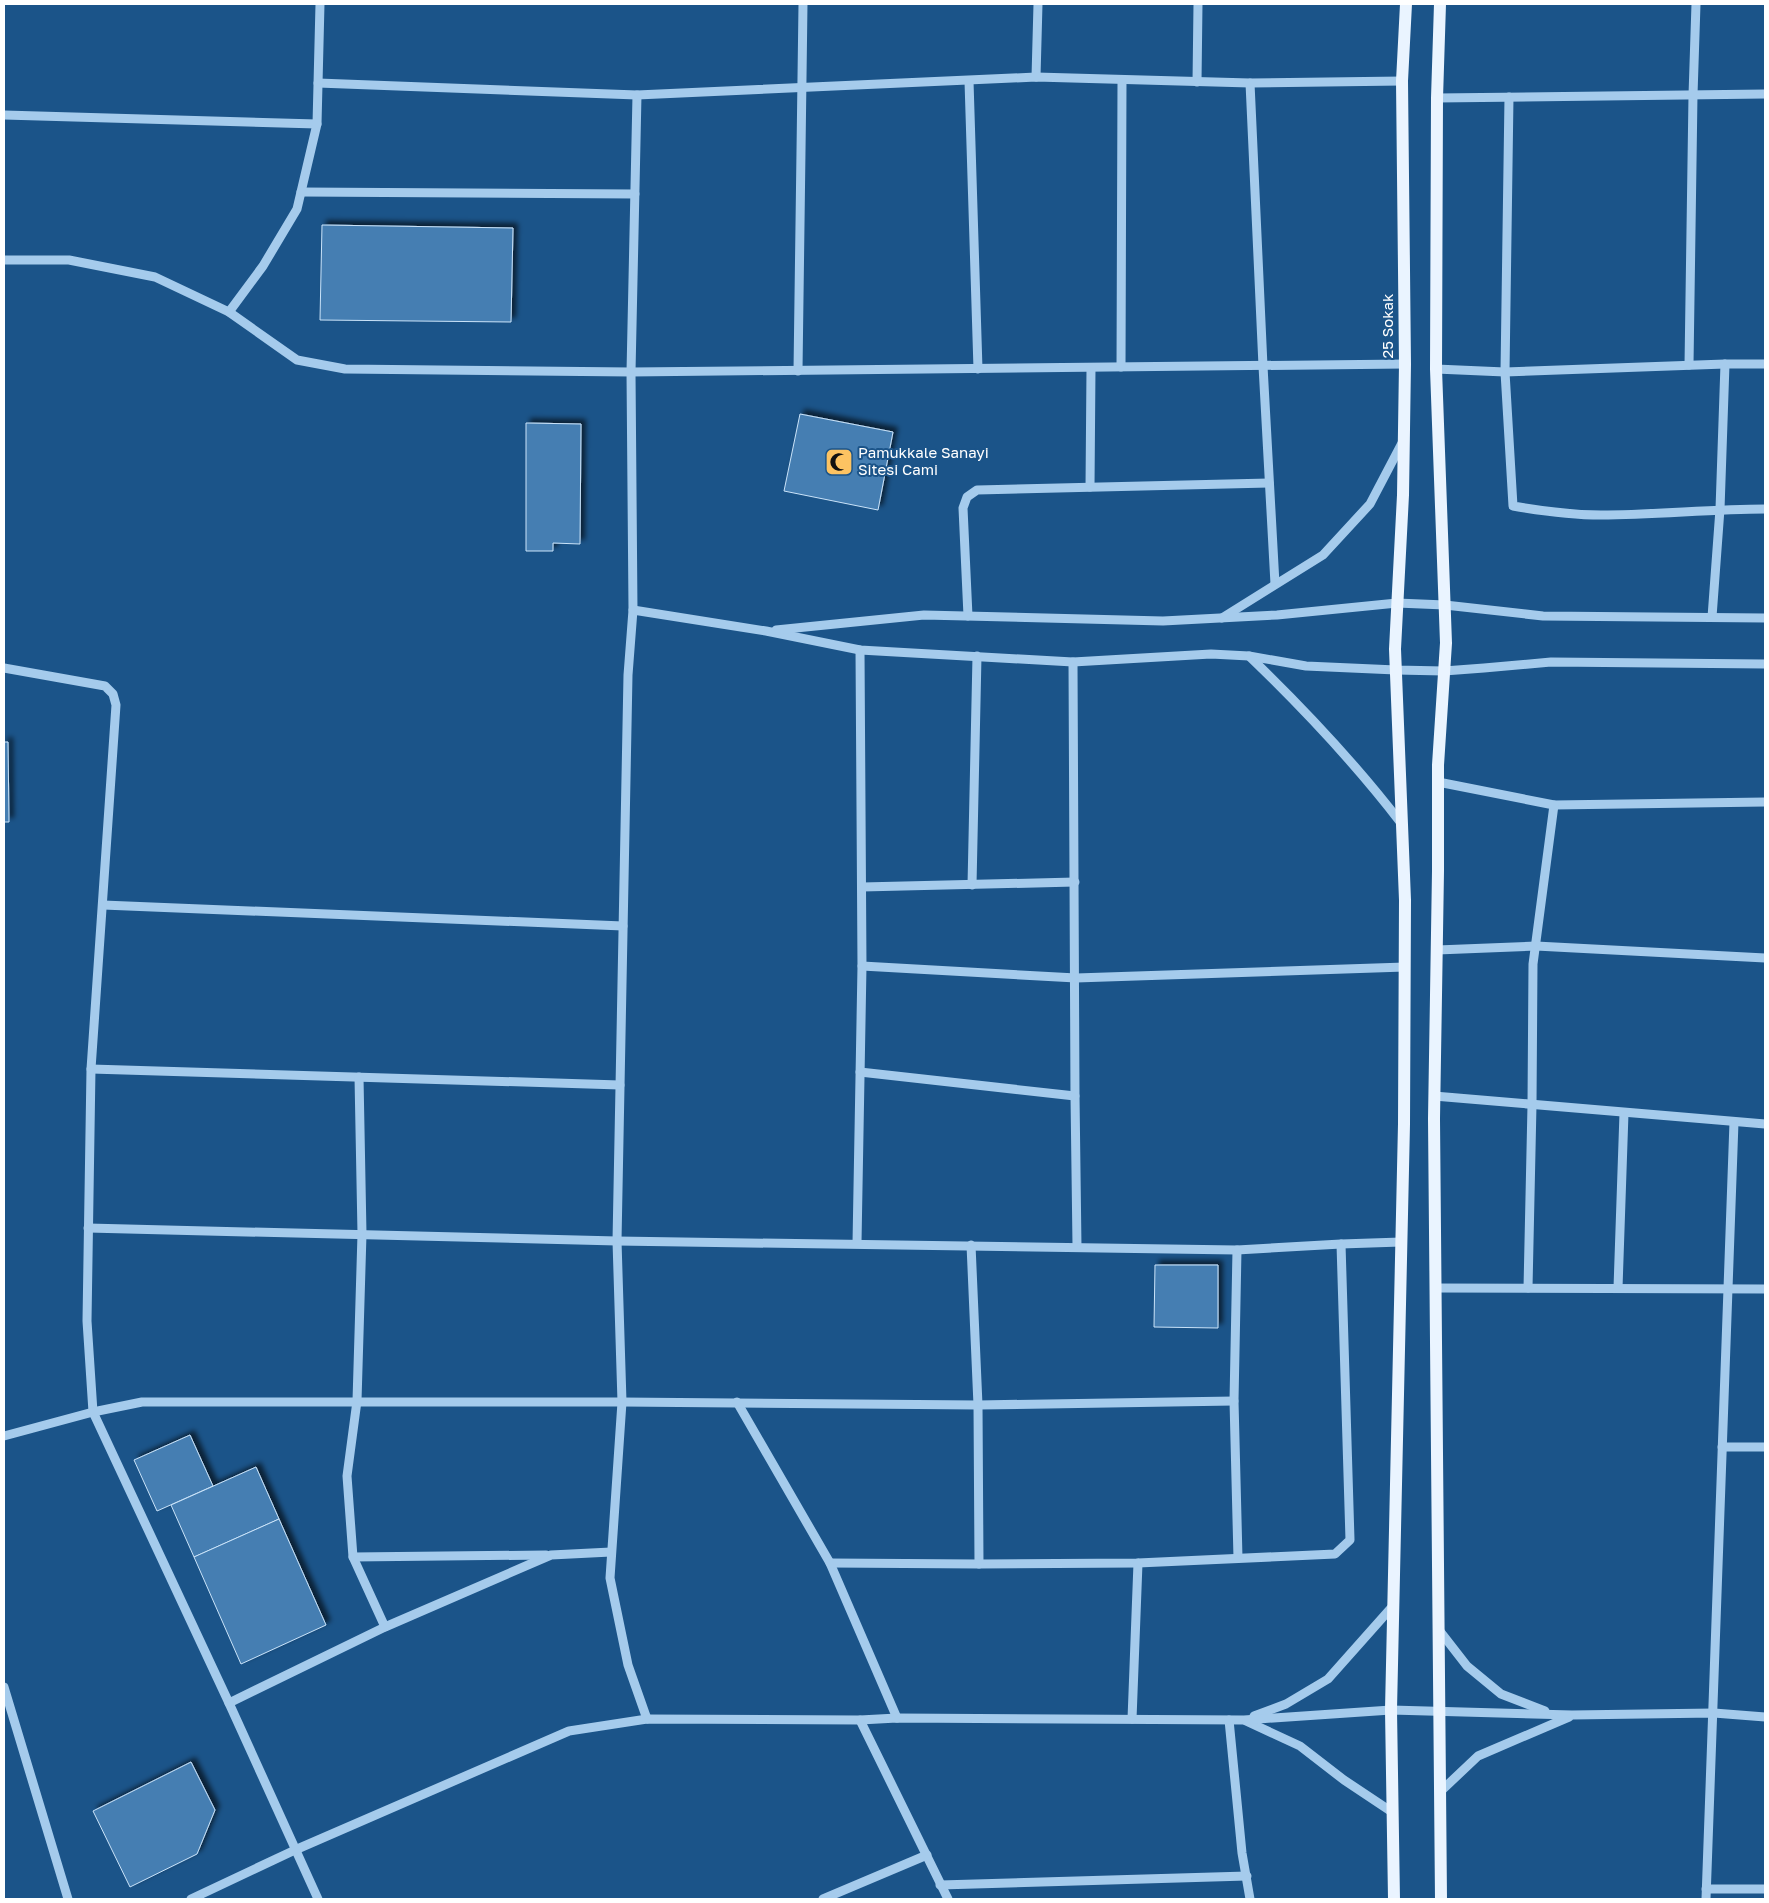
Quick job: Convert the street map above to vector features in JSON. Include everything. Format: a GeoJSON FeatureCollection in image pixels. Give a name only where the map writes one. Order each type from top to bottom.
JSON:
{"type":"FeatureCollection","features":[{"type":"Feature","properties":{"kind":"main road","name":"25 Sokak"},"geometry":{"type":"LineString","coordinates":[[1394,1899],[1391,1710],[1392,1607],[1401,1242],[1405,967],[1405,900],[1395,649],[1403,495],[1402,81],[1406,4]]}},
{"type":"Feature","properties":{"kind":"main road"},"geometry":{"type":"LineString","coordinates":[[1440,4],[1437,98],[1436,369],[1446,643],[1438,782],[1434,1096],[1441,1899]]}},
{"type":"Feature","properties":{"kind":"street"},"geometry":{"type":"LineString","coordinates":[[228,312],[263,266],[297,209],[317,124],[320,4]]}},
{"type":"Feature","properties":{"kind":"street"},"geometry":{"type":"LineString","coordinates":[[798,371],[803,4]]}},
{"type":"Feature","properties":{"kind":"street"},"geometry":{"type":"LineString","coordinates":[[1036,78],[1038,4]]}},
{"type":"Feature","properties":{"kind":"street"},"geometry":{"type":"LineString","coordinates":[[1197,82],[1198,4]]}},
{"type":"Feature","properties":{"kind":"street"},"geometry":{"type":"LineString","coordinates":[[1690,365],[1696,4]]}},
{"type":"Feature","properties":{"kind":"street"},"geometry":{"type":"LineString","coordinates":[[318,83],[637,95],[1036,78],[1250,83],[1402,81]]}},
{"type":"Feature","properties":{"kind":"street"},"geometry":{"type":"LineString","coordinates":[[969,80],[978,369]]}},
{"type":"Feature","properties":{"kind":"street"},"geometry":{"type":"LineString","coordinates":[[1121,367],[1122,80]]}},
{"type":"Feature","properties":{"kind":"street"},"geometry":{"type":"LineString","coordinates":[[1250,83],[1275,584]]}},
{"type":"Feature","properties":{"kind":"street"},"geometry":{"type":"LineString","coordinates":[[1437,98],[1765,94]]}},
{"type":"Feature","properties":{"kind":"street"},"geometry":{"type":"LineString","coordinates":[[637,95],[631,372],[633,610],[628,675],[617,1241],[622,1402],[610,1578],[628,1665],[647,1719]]}},
{"type":"Feature","properties":{"kind":"street"},"geometry":{"type":"LineString","coordinates":[[1509,96],[1505,372],[1513,506],[1547,512],[1600,515],[1720,509],[1765,510]]}},
{"type":"Feature","properties":{"kind":"street"},"geometry":{"type":"LineString","coordinates":[[4,116],[317,124]]}},
{"type":"Feature","properties":{"kind":"street"},"geometry":{"type":"LineString","coordinates":[[301,192],[635,194]]}},
{"type":"Feature","properties":{"kind":"street"},"geometry":{"type":"LineString","coordinates":[[4,260],[69,260],[155,277],[228,312],[297,360],[345,368],[631,372],[1404,364]]}},
{"type":"Feature","properties":{"kind":"street"},"geometry":{"type":"LineString","coordinates":[[1712,618],[1720,509],[1725,364]]}},
{"type":"Feature","properties":{"kind":"street"},"geometry":{"type":"LineString","coordinates":[[1436,369],[1505,372],[1765,364]]}},
{"type":"Feature","properties":{"kind":"street"},"geometry":{"type":"LineString","coordinates":[[1090,487],[1091,368]]}},
{"type":"Feature","properties":{"kind":"street"},"geometry":{"type":"LineString","coordinates":[[1222,618],[1323,555],[1370,504],[1403,440]]}},
{"type":"Feature","properties":{"kind":"street"},"geometry":{"type":"LineString","coordinates":[[968,616],[963,508],[967,497],[977,490],[1269,483]]}},
{"type":"Feature","properties":{"kind":"street"},"geometry":{"type":"LineString","coordinates":[[766,631],[924,615],[1163,621],[1277,615],[1397,603],[1445,605],[1543,616],[1765,618]]}},
{"type":"Feature","properties":{"kind":"street"},"geometry":{"type":"LineString","coordinates":[[633,610],[766,631],[860,650],[1073,662],[1211,654],[1249,656],[1306,666],[1396,670],[1444,670],[1551,662],[1765,664]]}},
{"type":"Feature","properties":{"kind":"street"},"geometry":{"type":"LineString","coordinates":[[857,1243],[862,966],[860,650]]}},
{"type":"Feature","properties":{"kind":"street"},"geometry":{"type":"LineString","coordinates":[[972,884],[977,656]]}},
{"type":"Feature","properties":{"kind":"street"},"geometry":{"type":"LineString","coordinates":[[1249,656],[1303,708],[1344,752],[1370,782],[1402,825]]}},
{"type":"Feature","properties":{"kind":"street"},"geometry":{"type":"LineString","coordinates":[[1073,662],[1077,1246]]}},
{"type":"Feature","properties":{"kind":"street"},"geometry":{"type":"LineString","coordinates":[[4,668],[106,686],[113,694],[116,705],[91,1069],[87,1321],[93,1412],[318,1899]]}},
{"type":"Feature","properties":{"kind":"street"},"geometry":{"type":"LineString","coordinates":[[1438,782],[1554,804],[1765,802]]}},
{"type":"Feature","properties":{"kind":"street"},"geometry":{"type":"LineString","coordinates":[[1528,1288],[1533,964],[1554,804]]}},
{"type":"Feature","properties":{"kind":"street"},"geometry":{"type":"LineString","coordinates":[[862,887],[1075,882]]}},
{"type":"Feature","properties":{"kind":"street"},"geometry":{"type":"LineString","coordinates":[[103,904],[623,926]]}},
{"type":"Feature","properties":{"kind":"street"},"geometry":{"type":"LineString","coordinates":[[1437,950],[1536,946],[1765,958]]}},
{"type":"Feature","properties":{"kind":"street"},"geometry":{"type":"LineString","coordinates":[[862,966],[1076,978],[1405,967]]}},
{"type":"Feature","properties":{"kind":"street"},"geometry":{"type":"LineString","coordinates":[[91,1069],[620,1085]]}},
{"type":"Feature","properties":{"kind":"street"},"geometry":{"type":"LineString","coordinates":[[860,1072],[1075,1096]]}},
{"type":"Feature","properties":{"kind":"street"},"geometry":{"type":"LineString","coordinates":[[359,1077],[362,1234],[357,1401],[347,1476],[353,1557],[385,1627]]}},
{"type":"Feature","properties":{"kind":"street"},"geometry":{"type":"LineString","coordinates":[[1434,1096],[1765,1124]]}},
{"type":"Feature","properties":{"kind":"street"},"geometry":{"type":"LineString","coordinates":[[1618,1288],[1624,1113]]}},
{"type":"Feature","properties":{"kind":"street"},"geometry":{"type":"LineString","coordinates":[[1706,1899],[1734,1122]]}},
{"type":"Feature","properties":{"kind":"street"},"geometry":{"type":"LineString","coordinates":[[88,1228],[617,1241],[1077,1246],[1237,1250],[1401,1242]]}},
{"type":"Feature","properties":{"kind":"street"},"geometry":{"type":"LineString","coordinates":[[830,1563],[1138,1563],[1335,1554],[1350,1540],[1341,1244]]}},
{"type":"Feature","properties":{"kind":"street"},"geometry":{"type":"LineString","coordinates":[[971,1245],[978,1405],[979,1564]]}},
{"type":"Feature","properties":{"kind":"street"},"geometry":{"type":"LineString","coordinates":[[1237,1250],[1234,1401],[1238,1558]]}},
{"type":"Feature","properties":{"kind":"street"},"geometry":{"type":"LineString","coordinates":[[1436,1288],[1765,1289]]}},
{"type":"Feature","properties":{"kind":"street"},"geometry":{"type":"LineString","coordinates":[[4,1436],[93,1412],[142,1402],[737,1402],[978,1405],[1234,1401]]}},
{"type":"Feature","properties":{"kind":"street"},"geometry":{"type":"LineString","coordinates":[[737,1402],[830,1563],[897,1718]]}},
{"type":"Feature","properties":{"kind":"street"},"geometry":{"type":"LineString","coordinates":[[1722,1448],[1765,1447]]}},
{"type":"Feature","properties":{"kind":"street"},"geometry":{"type":"LineString","coordinates":[[353,1557],[551,1555],[612,1552]]}},
{"type":"Feature","properties":{"kind":"street"},"geometry":{"type":"LineString","coordinates":[[229,1703],[385,1627],[551,1555]]}},
{"type":"Feature","properties":{"kind":"street"},"geometry":{"type":"LineString","coordinates":[[1132,1719],[1138,1563]]}},
{"type":"Feature","properties":{"kind":"street"},"geometry":{"type":"LineString","coordinates":[[1244,1720],[1286,1704],[1328,1679],[1392,1607]]}},
{"type":"Feature","properties":{"kind":"street"},"geometry":{"type":"LineString","coordinates":[[1439,1630],[1467,1666],[1501,1694],[1540,1710],[1572,1715]]}},
{"type":"Feature","properties":{"kind":"street"},"geometry":{"type":"LineString","coordinates":[[4,1687],[68,1899]]}},
{"type":"Feature","properties":{"kind":"street"},"geometry":{"type":"LineString","coordinates":[[191,1899],[295,1850],[569,1731],[647,1719],[1244,1720],[1391,1710],[1572,1715],[1714,1713],[1765,1717]]}},
{"type":"Feature","properties":{"kind":"street"},"geometry":{"type":"LineString","coordinates":[[1441,1791],[1478,1756],[1572,1715]]}},
{"type":"Feature","properties":{"kind":"street"},"geometry":{"type":"LineString","coordinates":[[860,1720],[948,1899]]}},
{"type":"Feature","properties":{"kind":"street"},"geometry":{"type":"LineString","coordinates":[[1229,1720],[1242,1853],[1250,1899]]}},
{"type":"Feature","properties":{"kind":"street"},"geometry":{"type":"LineString","coordinates":[[1244,1720],[1300,1746],[1344,1780],[1392,1812]]}},
{"type":"Feature","properties":{"kind":"street"},"geometry":{"type":"LineString","coordinates":[[823,1899],[927,1856]]}},
{"type":"Feature","properties":{"kind":"street"},"geometry":{"type":"LineString","coordinates":[[940,1885],[1247,1876]]}},
{"type":"Feature","properties":{"kind":"street"},"geometry":{"type":"LineString","coordinates":[[1706,1889],[1765,1889]]}},
{"type":"Feature","properties":{"kind":"building"},"geometry":{"type":"Polygon","coordinates":[[[322,225],[513,228],[511,322],[320,320],[322,225]]]}},
{"type":"Feature","properties":{"kind":"building","name":"Pamukkale Sanayi Sitesi Cami"},"geometry":{"type":"Polygon","coordinates":[[[800,414],[893,432],[878,510],[784,491],[800,414]]]}},
{"type":"Feature","properties":{"kind":"building"},"geometry":{"type":"Polygon","coordinates":[[[526,423],[581,424],[580,544],[553,543],[553,551],[526,551],[526,423]]]}},
{"type":"Feature","properties":{"kind":"building"},"geometry":{"type":"Polygon","coordinates":[[[4,742],[8,742],[9,822],[4,822],[4,742]]]}},
{"type":"Feature","properties":{"kind":"building"},"geometry":{"type":"Polygon","coordinates":[[[1155,1265],[1218,1265],[1218,1328],[1154,1327],[1155,1265]]]}},
{"type":"Feature","properties":{"kind":"building"},"geometry":{"type":"Polygon","coordinates":[[[190,1435],[213,1486],[157,1511],[134,1460],[190,1435]]]}},
{"type":"Feature","properties":{"kind":"building"},"geometry":{"type":"Polygon","coordinates":[[[256,1467],[279,1519],[194,1557],[171,1505],[256,1467]]]}},
{"type":"Feature","properties":{"kind":"building"},"geometry":{"type":"Polygon","coordinates":[[[279,1519],[326,1625],[241,1664],[194,1557],[279,1519]]]}},
{"type":"Feature","properties":{"kind":"building"},"geometry":{"type":"Polygon","coordinates":[[[191,1762],[215,1810],[197,1854],[130,1887],[93,1811],[191,1762]]]}},
{"type":"Feature","properties":{"kind":"place","name":"Pamukkale Sanayi Sitesi Cami"},"geometry":{"type":"Point","coordinates":[839,462]}}]}
